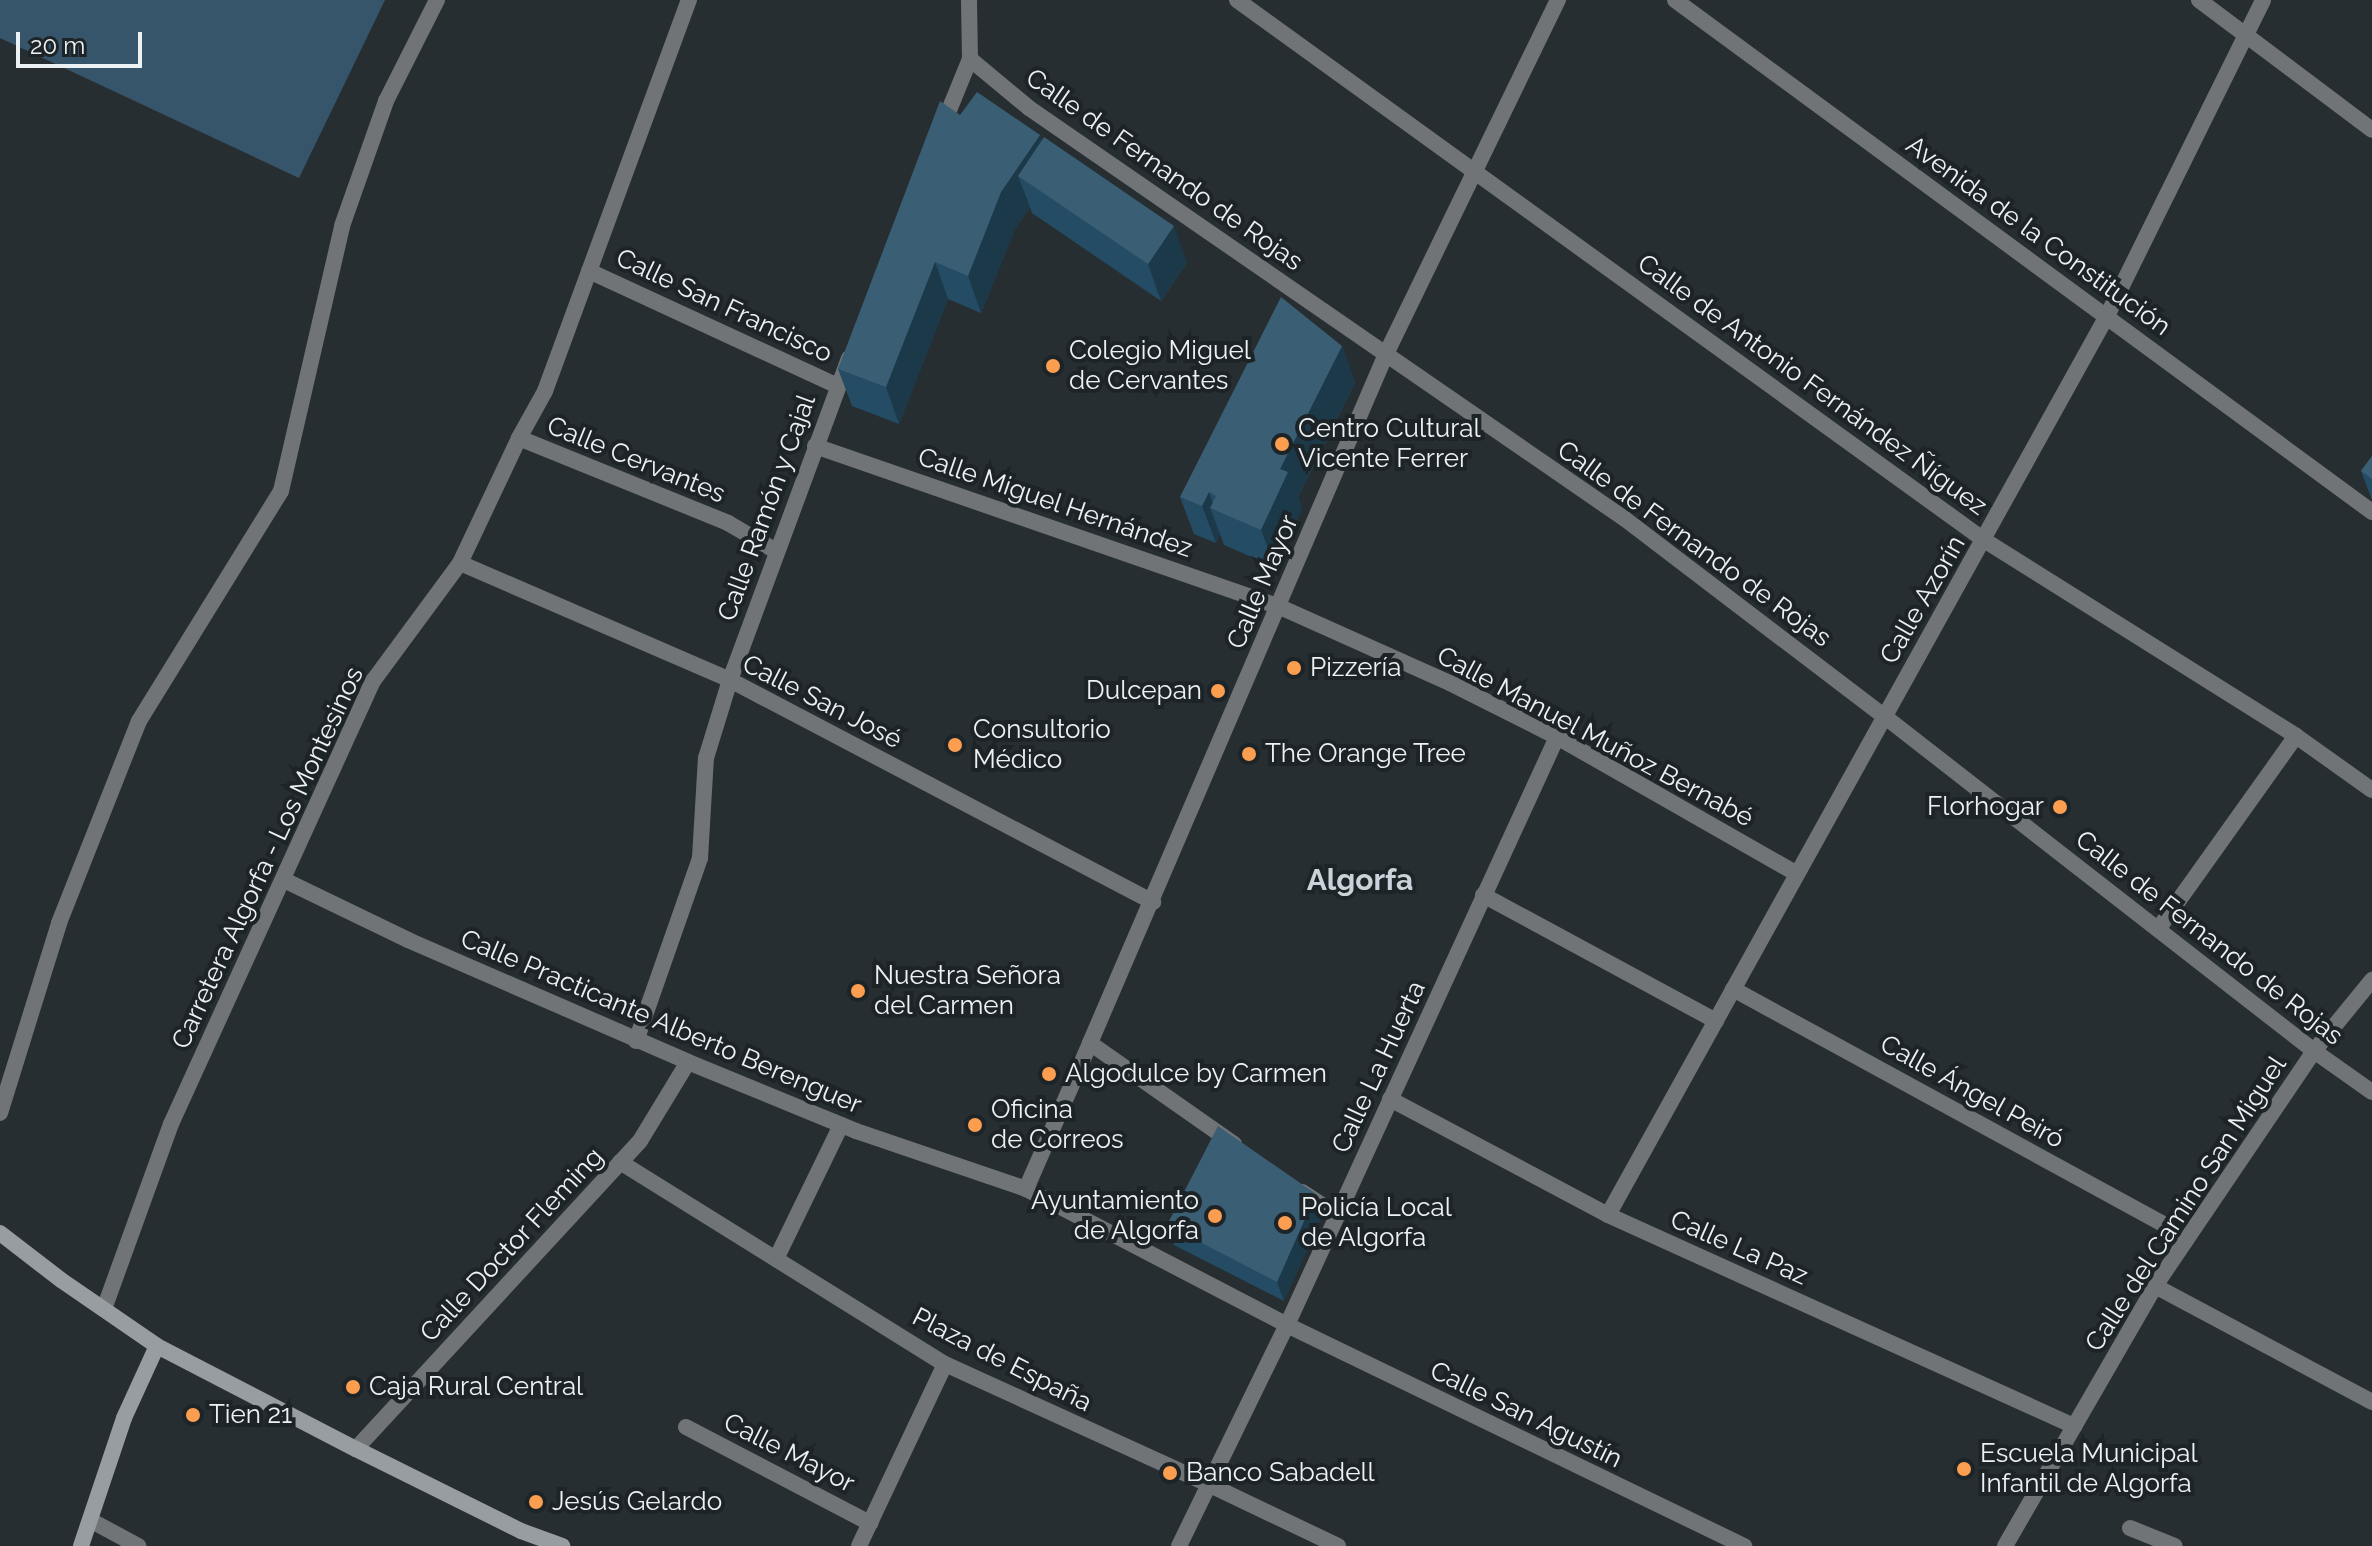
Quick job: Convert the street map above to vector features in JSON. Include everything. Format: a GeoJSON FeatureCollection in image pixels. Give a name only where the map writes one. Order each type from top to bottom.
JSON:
{"type":"FeatureCollection","features":[{"type":"Feature","properties":{"kind":"main road"},"geometry":{"type":"LineString","coordinates":[[0,1233],[157,1346],[521,1531],[562,1546]]}},
{"type":"Feature","properties":{"kind":"main road"},"geometry":{"type":"LineString","coordinates":[[81,1546],[124,1418],[157,1346]]}},
{"type":"Feature","properties":{"kind":"street"},"geometry":{"type":"LineString","coordinates":[[0,1113],[59,923],[139,721],[281,491],[342,226],[386,101],[437,0]]}},
{"type":"Feature","properties":{"kind":"street","name":"Carretera Algorfa - Los Montesinos"},"geometry":{"type":"LineString","coordinates":[[104,1309],[171,1124],[373,681],[460,563],[519,438],[545,391],[689,0]]}},
{"type":"Feature","properties":{"kind":"street"},"geometry":{"type":"LineString","coordinates":[[935,144],[970,59],[969,0]]}},
{"type":"Feature","properties":{"kind":"street","name":"Calle de Antonio Fernández Ñíguez"},"geometry":{"type":"LineString","coordinates":[[1237,0],[1475,169],[1984,540],[2296,736],[2372,790]]}},
{"type":"Feature","properties":{"kind":"street","name":"Calle Mayor"},"geometry":{"type":"LineString","coordinates":[[1026,1189],[1153,902],[1386,354],[1558,0]]}},
{"type":"Feature","properties":{"kind":"street","name":"Avenida de la Constitución"},"geometry":{"type":"LineString","coordinates":[[1675,0],[2372,512]]}},
{"type":"Feature","properties":{"kind":"street"},"geometry":{"type":"LineString","coordinates":[[2199,0],[2372,130]]}},
{"type":"Feature","properties":{"kind":"street","name":"Calle Azorín"},"geometry":{"type":"LineString","coordinates":[[1608,1215],[2107,316],[2263,0]]}},
{"type":"Feature","properties":{"kind":"street","name":"Calle de Fernando de Rojas"},"geometry":{"type":"LineString","coordinates":[[970,59],[1029,108],[1625,519],[2159,928],[2314,1051],[2372,1092]]}},
{"type":"Feature","properties":{"kind":"street","name":"Calle San Francisco"},"geometry":{"type":"LineString","coordinates":[[589,271],[838,386]]}},
{"type":"Feature","properties":{"kind":"street","name":"Calle Ramón y Cajal"},"geometry":{"type":"LineString","coordinates":[[636,1041],[700,858],[706,758],[730,680],[855,343]]}},
{"type":"Feature","properties":{"kind":"street","name":"Calle Cervantes"},"geometry":{"type":"LineString","coordinates":[[519,438],[728,523],[776,551]]}},
{"type":"Feature","properties":{"kind":"street","name":"Calle Miguel Hernández"},"geometry":{"type":"LineString","coordinates":[[815,446],[1280,607]]}},
{"type":"Feature","properties":{"kind":"street","name":"Calle San José"},"geometry":{"type":"LineString","coordinates":[[460,563],[730,680],[1153,902]]}},
{"type":"Feature","properties":{"kind":"street","name":"Calle Manuel Muñoz Bernabé"},"geometry":{"type":"LineString","coordinates":[[1280,607],[1450,683],[1557,737],[1797,874]]}},
{"type":"Feature","properties":{"kind":"street"},"geometry":{"type":"LineString","coordinates":[[2159,928],[2296,736]]}},
{"type":"Feature","properties":{"kind":"street","name":"Calle La Huerta"},"geometry":{"type":"LineString","coordinates":[[1179,1546],[1287,1325],[1557,737]]}},
{"type":"Feature","properties":{"kind":"street","name":"Calle Practicante Alberto Berenguer"},"geometry":{"type":"LineString","coordinates":[[284,880],[408,940],[636,1041],[841,1125],[1026,1189]]}},
{"type":"Feature","properties":{"kind":"street"},"geometry":{"type":"LineString","coordinates":[[1483,895],[1716,1021]]}},
{"type":"Feature","properties":{"kind":"street","name":"Calle del Camino San Miguel"},"geometry":{"type":"LineString","coordinates":[[2005,1546],[2155,1286],[2314,1051],[2372,980]]}},
{"type":"Feature","properties":{"kind":"street","name":"Calle Ángel Peiró"},"geometry":{"type":"LineString","coordinates":[[1733,989],[2187,1237]]}},
{"type":"Feature","properties":{"kind":"street"},"geometry":{"type":"LineString","coordinates":[[1090,1043],[1253,1158]]}},
{"type":"Feature","properties":{"kind":"street","name":"Calle Doctor Fleming"},"geometry":{"type":"LineString","coordinates":[[356,1449],[640,1141],[688,1062]]}},
{"type":"Feature","properties":{"kind":"street","name":"Calle La Paz"},"geometry":{"type":"LineString","coordinates":[[1390,1099],[1608,1215],[2074,1426]]}},
{"type":"Feature","properties":{"kind":"street"},"geometry":{"type":"LineString","coordinates":[[776,1259],[841,1125]]}},
{"type":"Feature","properties":{"kind":"street","name":"Plaza de España"},"geometry":{"type":"LineString","coordinates":[[620,1162],[945,1364],[1338,1546]]}},
{"type":"Feature","properties":{"kind":"street"},"geometry":{"type":"LineString","coordinates":[[1291,1184],[1337,1215]]}},
{"type":"Feature","properties":{"kind":"street"},"geometry":{"type":"LineString","coordinates":[[1026,1189],[1287,1325]]}},
{"type":"Feature","properties":{"kind":"street"},"geometry":{"type":"LineString","coordinates":[[2155,1286],[2372,1402]]}},
{"type":"Feature","properties":{"kind":"street","name":"Calle San Agustín"},"geometry":{"type":"LineString","coordinates":[[1287,1325],[1744,1546]]}},
{"type":"Feature","properties":{"kind":"street","name":"Calle Mayor"},"geometry":{"type":"LineString","coordinates":[[859,1546],[945,1364]]}},
{"type":"Feature","properties":{"kind":"street","name":"Calle Mayor"},"geometry":{"type":"LineString","coordinates":[[686,1427],[870,1523]]}},
{"type":"Feature","properties":{"kind":"street"},"geometry":{"type":"LineString","coordinates":[[90,1520],[138,1546]]}},
{"type":"Feature","properties":{"kind":"street"},"geometry":{"type":"LineString","coordinates":[[2130,1528],[2175,1546]]}},
{"type":"Feature","properties":{"kind":"shaded area"},"geometry":{"type":"Polygon","coordinates":[[[0,0],[385,0],[299,178],[0,38],[0,0]]]}},
{"type":"Feature","properties":{"kind":"building"},"geometry":{"type":"Polygon","coordinates":[[[977,92],[1040,135],[1001,192],[968,276],[935,262],[886,387],[838,369],[940,101],[960,115],[977,92]]]}},
{"type":"Feature","properties":{"kind":"building"},"geometry":{"type":"Polygon","coordinates":[[[1044,137],[1174,226],[1148,264],[1018,176],[1044,137]]]}},
{"type":"Feature","properties":{"kind":"building"},"geometry":{"type":"Polygon","coordinates":[[[1281,297],[1342,346],[1280,469],[1288,472],[1261,530],[1210,508],[1216,496],[1209,492],[1202,506],[1180,497],[1281,297]]]}},
{"type":"Feature","properties":{"kind":"building"},"geometry":{"type":"Polygon","coordinates":[[[2372,456],[2372,479],[2361,471],[2372,456]]]}},
{"type":"Feature","properties":{"kind":"building"},"geometry":{"type":"Polygon","coordinates":[[[1218,1126],[1316,1194],[1277,1282],[1167,1225],[1218,1126]]]}},
{"type":"Feature","properties":{"kind":"place","name":"Colegio Miguel de Cervantes"},"geometry":{"type":"Point","coordinates":[1053,366]}},
{"type":"Feature","properties":{"kind":"place","name":"Centro Cultural Vicente Ferrer"},"geometry":{"type":"Point","coordinates":[1282,444]}},
{"type":"Feature","properties":{"kind":"place","name":"Pizzería"},"geometry":{"type":"Point","coordinates":[1294,668]}},
{"type":"Feature","properties":{"kind":"place","name":"Dulcepan"},"geometry":{"type":"Point","coordinates":[1218,691]}},
{"type":"Feature","properties":{"kind":"place","name":"Consultorio Médico"},"geometry":{"type":"Point","coordinates":[955,745]}},
{"type":"Feature","properties":{"kind":"place","name":"The Orange Tree"},"geometry":{"type":"Point","coordinates":[1249,754]}},
{"type":"Feature","properties":{"kind":"place","name":"Florhogar"},"geometry":{"type":"Point","coordinates":[2060,807]}},
{"type":"Feature","properties":{"kind":"place","name":"Nuestra Señora del Carmen"},"geometry":{"type":"Point","coordinates":[858,991]}},
{"type":"Feature","properties":{"kind":"place","name":"Algodulce by Carmen"},"geometry":{"type":"Point","coordinates":[1049,1074]}},
{"type":"Feature","properties":{"kind":"place","name":"Oficina de Correos"},"geometry":{"type":"Point","coordinates":[975,1125]}},
{"type":"Feature","properties":{"kind":"place","name":"Ayuntamiento de Algorfa"},"geometry":{"type":"Point","coordinates":[1215,1216]}},
{"type":"Feature","properties":{"kind":"place","name":"Policía Local de Algorfa"},"geometry":{"type":"Point","coordinates":[1285,1223]}},
{"type":"Feature","properties":{"kind":"place","name":"Caja Rural Central"},"geometry":{"type":"Point","coordinates":[353,1387]}},
{"type":"Feature","properties":{"kind":"place","name":"Tien 21"},"geometry":{"type":"Point","coordinates":[193,1415]}},
{"type":"Feature","properties":{"kind":"place","name":"Escuela Municipal Infantil de Algorfa"},"geometry":{"type":"Point","coordinates":[1964,1469]}},
{"type":"Feature","properties":{"kind":"place","name":"Banco Sabadell"},"geometry":{"type":"Point","coordinates":[1170,1473]}},
{"type":"Feature","properties":{"kind":"place","name":"Jesús Gelardo"},"geometry":{"type":"Point","coordinates":[536,1502]}},
{"type":"Feature","properties":{"kind":"district","name":"Algorfa"},"geometry":{"type":"Point","coordinates":[1360,880]}}]}
